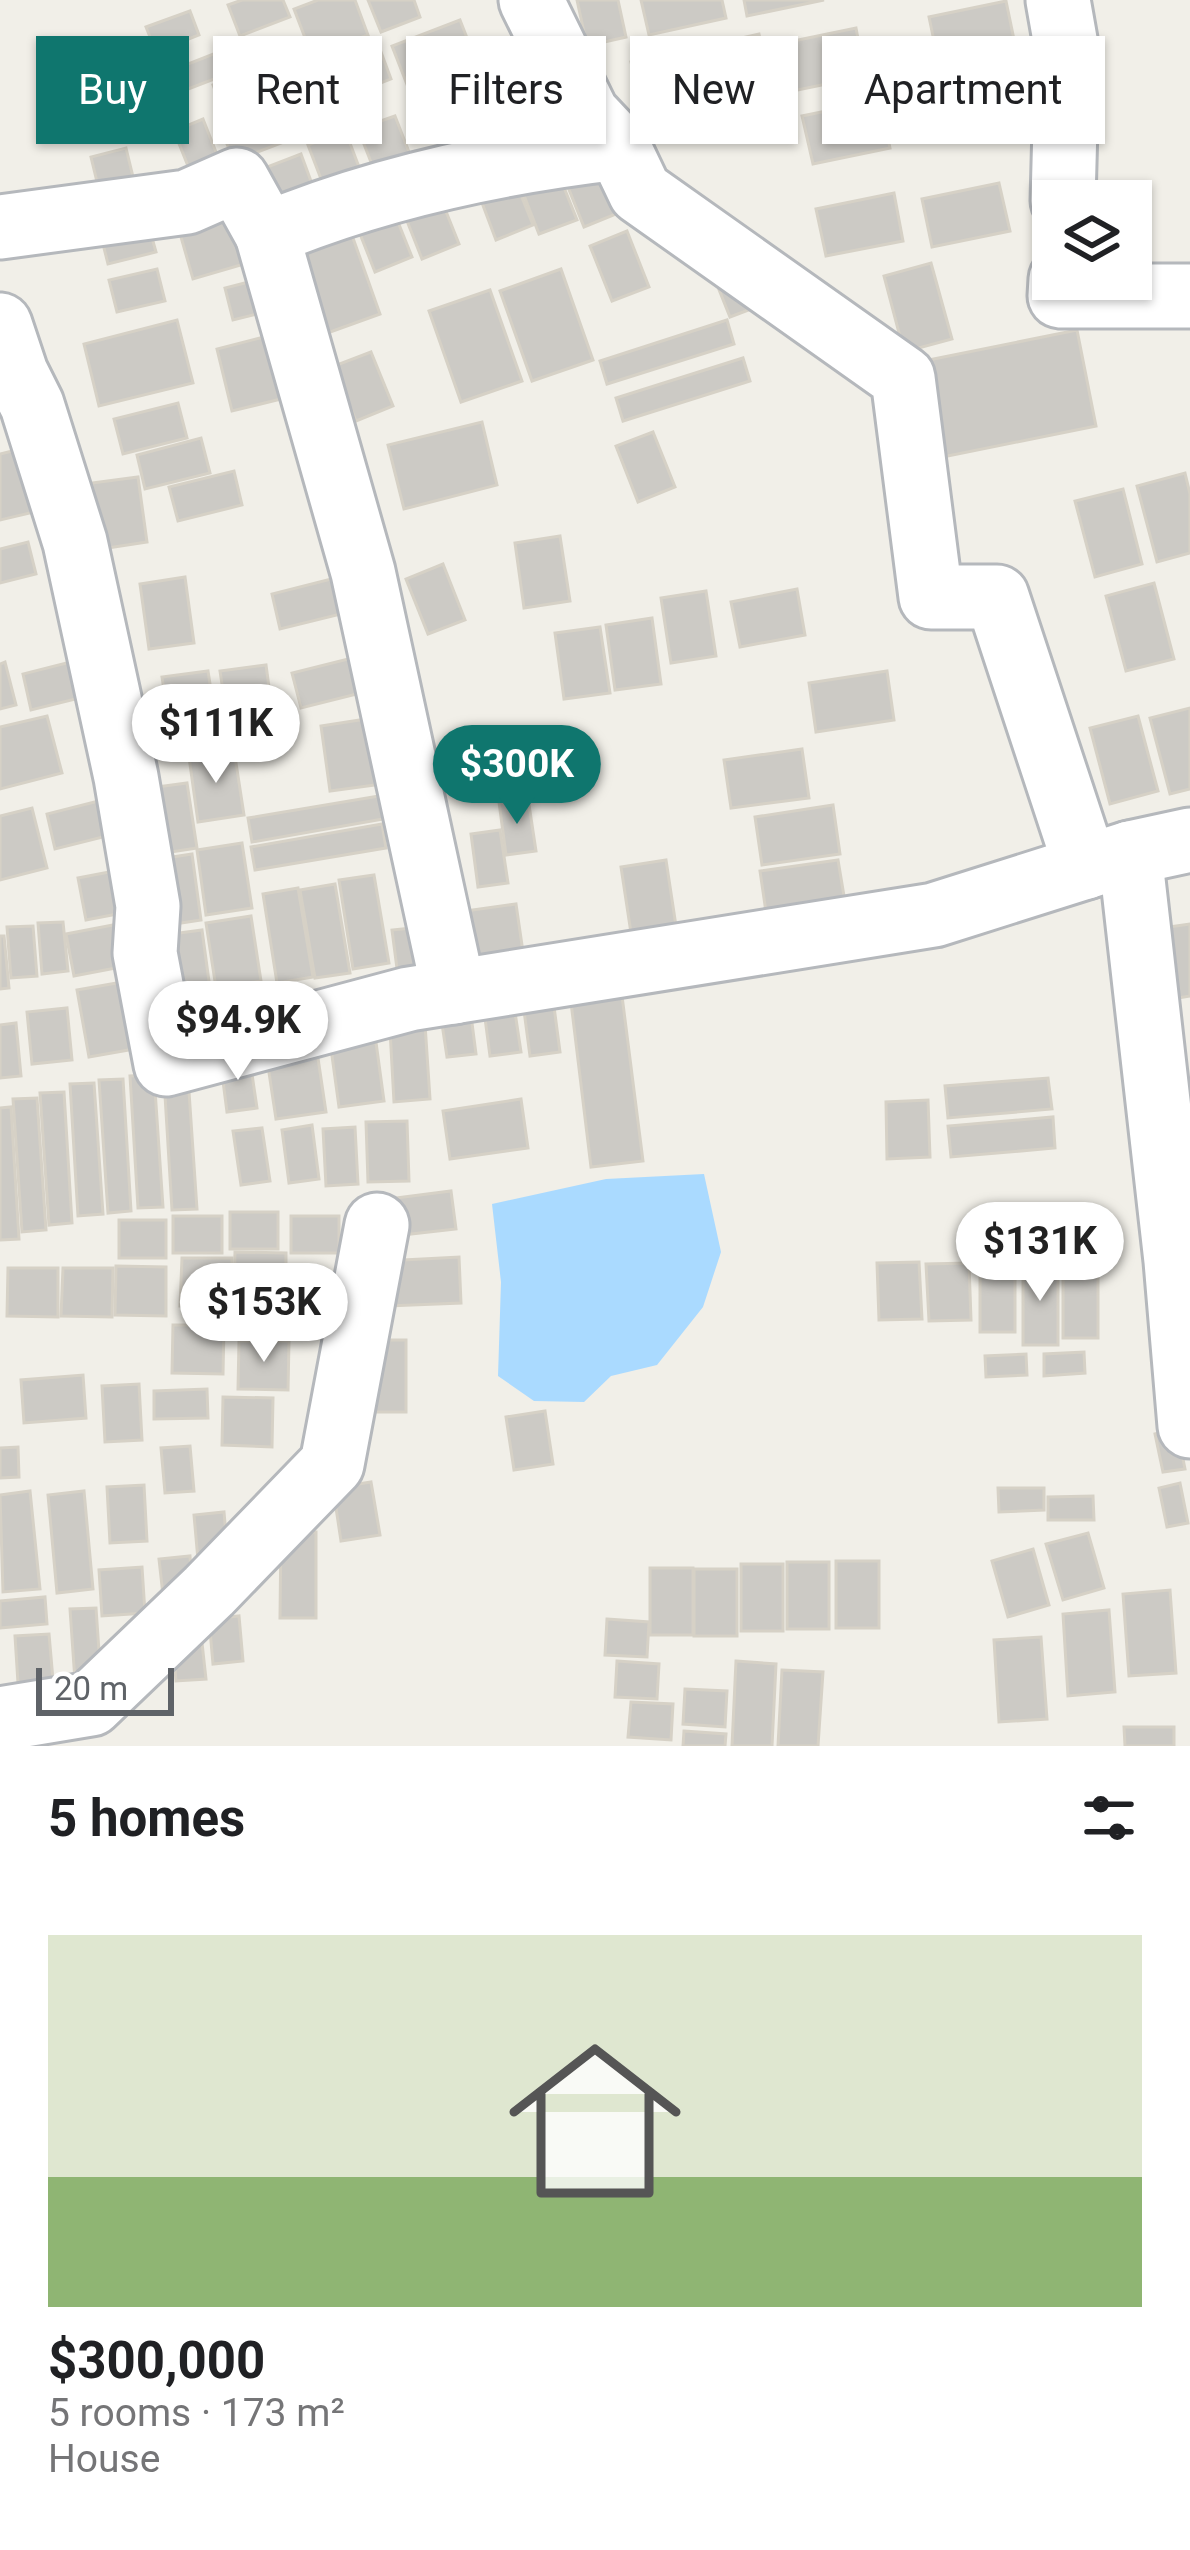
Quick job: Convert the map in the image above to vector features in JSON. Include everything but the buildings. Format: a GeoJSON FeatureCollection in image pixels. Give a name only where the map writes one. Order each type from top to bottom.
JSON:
{"type":"FeatureCollection","features":[{"type":"Feature","properties":{"kind":"street"},"geometry":{"type":"LineString","coordinates":[[531,0],[587,114],[620,148],[640,192],[903,378],[932,597],[997,597],[1108,860],[1176,1261],[1190,1426]]}},
{"type":"Feature","properties":{"kind":"street"},"geometry":{"type":"LineString","coordinates":[[1058,0],[1067,51],[1064,180]]}},
{"type":"Feature","properties":{"kind":"street"},"geometry":{"type":"LineString","coordinates":[[267,234],[332,207],[419,183],[526,159],[620,148]]}},
{"type":"Feature","properties":{"kind":"street"},"geometry":{"type":"LineString","coordinates":[[0,226],[187,202],[236,180],[267,234],[363,572],[454,992]]}},
{"type":"Feature","properties":{"kind":"street"},"geometry":{"type":"LineString","coordinates":[[1152,296],[1190,296]]}},
{"type":"Feature","properties":{"kind":"street"},"geometry":{"type":"LineString","coordinates":[[0,325],[32,405],[75,542],[127,777],[148,906],[146,953],[166,1064],[409,999],[934,915],[1108,860],[1190,840]]}},
{"type":"Feature","properties":{"kind":"street"},"geometry":{"type":"LineString","coordinates":[[0,1719],[92,1704],[332,1464],[377,1225]]}},
{"type":"Feature","properties":{"kind":"water"},"geometry":{"type":"Polygon","coordinates":[[[704,1174],[721,1252],[703,1307],[657,1365],[611,1376],[584,1402],[534,1401],[498,1376],[501,1282],[492,1204],[606,1179],[704,1174]]]}}]}
